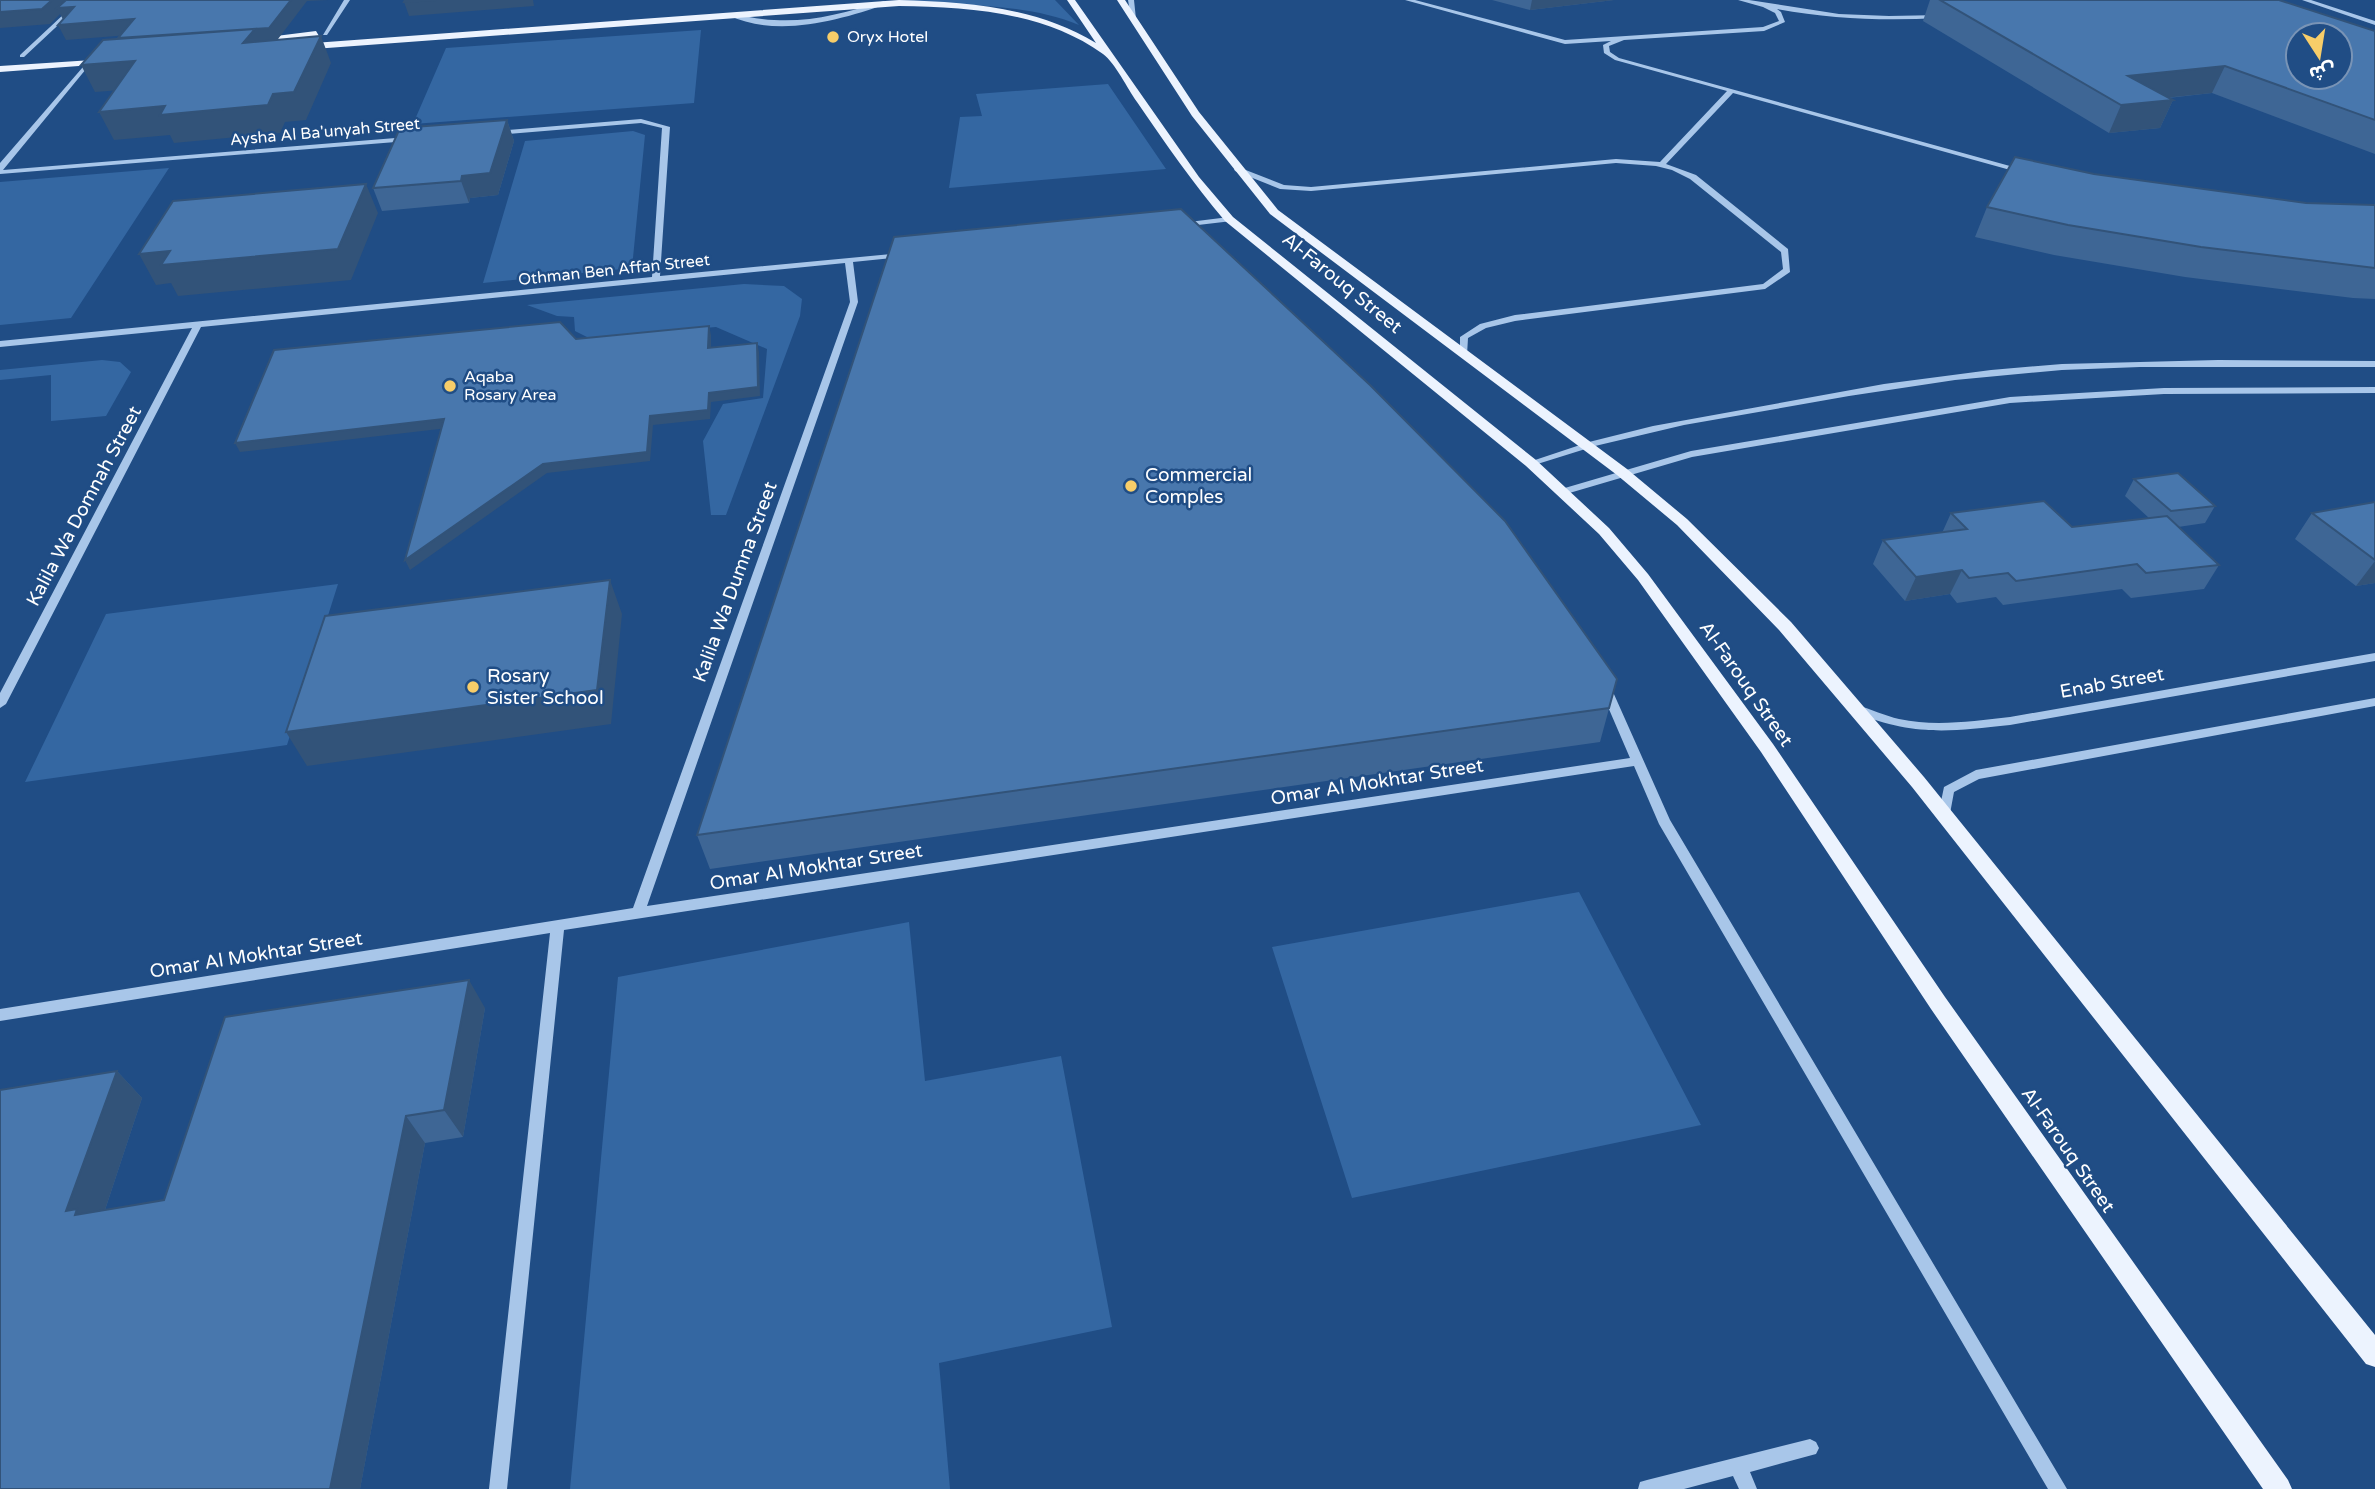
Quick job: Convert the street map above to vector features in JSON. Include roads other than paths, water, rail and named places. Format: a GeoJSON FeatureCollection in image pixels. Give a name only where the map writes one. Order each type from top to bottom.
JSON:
{"type":"FeatureCollection","features":[{"type":"Feature","properties":{"kind":"main road","name":"Al-Farouq Street"},"geometry":{"type":"LineString","coordinates":[[1071,0],[1195,179],[1229,219],[1531,463],[1604,531],[1686,635],[2279,1489]]}},
{"type":"Feature","properties":{"kind":"main road","name":"Al-Farouq Street"},"geometry":{"type":"LineString","coordinates":[[1121,0],[1195,114],[1274,212],[1622,472],[1722,561],[1857,709],[2375,1355]]}},
{"type":"Feature","properties":{"kind":"main road"},"geometry":{"type":"LineString","coordinates":[[257,50],[884,3],[936,5],[1037,19],[1064,28],[1111,55]]}},
{"type":"Feature","properties":{"kind":"main road"},"geometry":{"type":"LineString","coordinates":[[508,31],[509,20]]}},
{"type":"Feature","properties":{"kind":"main road"},"geometry":{"type":"LineString","coordinates":[[243,40],[338,33]]}},
{"type":"Feature","properties":{"kind":"main road"},"geometry":{"type":"LineString","coordinates":[[0,58],[105,50]]}},
{"type":"Feature","properties":{"kind":"main road"},"geometry":{"type":"LineString","coordinates":[[0,68],[117,60]]}},
{"type":"Feature","properties":{"kind":"street"},"geometry":{"type":"LineString","coordinates":[[23,56],[82,0]]}},
{"type":"Feature","properties":{"kind":"street"},"geometry":{"type":"LineString","coordinates":[[325,34],[347,0]]}},
{"type":"Feature","properties":{"kind":"street"},"geometry":{"type":"LineString","coordinates":[[1131,0],[1134,18]]}},
{"type":"Feature","properties":{"kind":"street"},"geometry":{"type":"LineString","coordinates":[[1408,0],[1550,40],[1622,39],[1764,29],[1782,23],[1778,12],[1766,6]]}},
{"type":"Feature","properties":{"kind":"street"},"geometry":{"type":"LineString","coordinates":[[1741,0],[1766,6],[1851,17],[1946,15]]}},
{"type":"Feature","properties":{"kind":"street"},"geometry":{"type":"LineString","coordinates":[[2305,0],[2375,23]]}},
{"type":"Feature","properties":{"kind":"street"},"geometry":{"type":"LineString","coordinates":[[731,15],[758,23],[796,24],[845,17],[884,3]]}},
{"type":"Feature","properties":{"kind":"street"},"geometry":{"type":"LineString","coordinates":[[1622,39],[1606,45],[1607,53],[1618,59],[1731,91],[2032,173]]}},
{"type":"Feature","properties":{"kind":"street"},"geometry":{"type":"LineString","coordinates":[[0,170],[89,62]]}},
{"type":"Feature","properties":{"kind":"street"},"geometry":{"type":"LineString","coordinates":[[1662,164],[1731,91]]}},
{"type":"Feature","properties":{"kind":"street"},"geometry":{"type":"LineString","coordinates":[[488,133],[641,121],[666,127],[656,280]]}},
{"type":"Feature","properties":{"kind":"street","name":"Aysha Al Ba'unyah Street"},"geometry":{"type":"LineString","coordinates":[[0,170],[418,139]]}},
{"type":"Feature","properties":{"kind":"street"},"geometry":{"type":"LineString","coordinates":[[1238,169],[1283,187],[1311,189],[1616,162],[1662,164],[1678,168],[1693,177],[1785,251],[1787,270],[1765,286],[1515,318],[1483,326],[1464,337],[1463,355]]}},
{"type":"Feature","properties":{"kind":"street"},"geometry":{"type":"LineString","coordinates":[[1192,237],[1169,226],[1229,219]]}},
{"type":"Feature","properties":{"kind":"street","name":"Othman Ben Affan Street"},"geometry":{"type":"LineString","coordinates":[[0,344],[918,253]]}},
{"type":"Feature","properties":{"kind":"street","name":"Kalila Wa Dumna Street"},"geometry":{"type":"LineString","coordinates":[[638,913],[853,302],[849,260]]}},
{"type":"Feature","properties":{"kind":"street","name":"Kalila Wa Domnah Street"},"geometry":{"type":"LineString","coordinates":[[0,704],[198,325]]}},
{"type":"Feature","properties":{"kind":"street"},"geometry":{"type":"LineString","coordinates":[[1531,463],[1585,445],[1663,425],[1891,385],[1980,374],[2136,364],[2375,364]]}},
{"type":"Feature","properties":{"kind":"street"},"geometry":{"type":"LineString","coordinates":[[1562,492],[1622,472],[1691,454],[2010,400],[2164,391],[2375,390]]}},
{"type":"Feature","properties":{"kind":"street","name":"Enab Street"},"geometry":{"type":"LineString","coordinates":[[1857,709],[1886,721],[1920,729],[1971,725],[2375,657]]}},
{"type":"Feature","properties":{"kind":"street"},"geometry":{"type":"LineString","coordinates":[[1600,677],[1612,698],[1664,821],[2057,1489]]}},
{"type":"Feature","properties":{"kind":"street"},"geometry":{"type":"LineString","coordinates":[[1944,817],[1948,790],[1976,775],[2375,702]]}},
{"type":"Feature","properties":{"kind":"street","name":"Omar Al Mokhtar Street"},"geometry":{"type":"LineString","coordinates":[[0,1015],[638,913],[1639,761]]}},
{"type":"Feature","properties":{"kind":"street"},"geometry":{"type":"LineString","coordinates":[[498,1489],[558,926]]}},
{"type":"Feature","properties":{"kind":"street"},"geometry":{"type":"LineString","coordinates":[[1647,1489],[1810,1448]]}},
{"type":"Feature","properties":{"kind":"street"},"geometry":{"type":"LineString","coordinates":[[1738,1466],[1748,1489]]}},
{"type":"Feature","properties":{"kind":"place","name":"Oryx Hotel"},"geometry":{"type":"Point","coordinates":[833,37]}},
{"type":"Feature","properties":{"kind":"place","name":"Aqaba Rosary Area"},"geometry":{"type":"Point","coordinates":[450,386]}},
{"type":"Feature","properties":{"kind":"place","name":"Commercial Comples"},"geometry":{"type":"Point","coordinates":[1131,486]}},
{"type":"Feature","properties":{"kind":"place","name":"Rosary Sister School"},"geometry":{"type":"Point","coordinates":[473,687]}}]}
